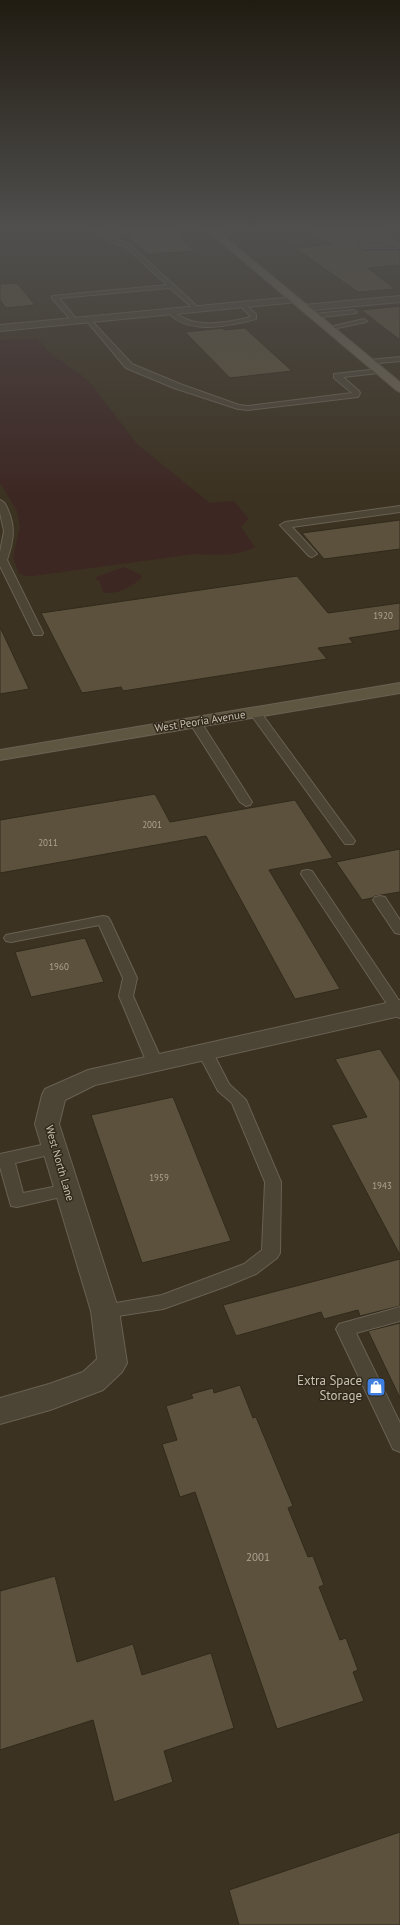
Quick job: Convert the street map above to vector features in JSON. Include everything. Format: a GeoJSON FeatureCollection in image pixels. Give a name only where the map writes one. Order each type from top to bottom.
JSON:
{"type":"FeatureCollection","features":[{"type":"Feature","properties":{"kind":"main road"},"geometry":{"type":"LineString","coordinates":[[315,317],[400,388]]}},
{"type":"Feature","properties":{"kind":"main road","name":"West Peoria Avenue"},"geometry":{"type":"LineString","coordinates":[[0,755],[399,689]]}},
{"type":"Feature","properties":{"kind":"street"},"geometry":{"type":"LineString","coordinates":[[0,328],[110,317]]}},
{"type":"Feature","properties":{"kind":"street","name":"West North Lane"},"geometry":{"type":"LineString","coordinates":[[0,1410],[50,1397],[93,1381],[112,1363],[105,1311],[47,1124],[54,1095],[88,1078],[399,1010]]}},
{"type":"Feature","properties":{"kind":"lane"},"geometry":{"type":"LineString","coordinates":[[72,317],[75,320]]}},
{"type":"Feature","properties":{"kind":"lane"},"geometry":{"type":"LineString","coordinates":[[176,317],[180,321],[195,324],[239,321],[254,317]]}},
{"type":"Feature","properties":{"kind":"lane"},"geometry":{"type":"LineString","coordinates":[[328,328],[364,320],[360,317]]}},
{"type":"Feature","properties":{"kind":"lane"},"geometry":{"type":"LineString","coordinates":[[88,319],[129,366],[177,386],[238,407],[248,408],[355,395],[356,393],[336,376],[380,371]]}},
{"type":"Feature","properties":{"kind":"lane"},"geometry":{"type":"LineString","coordinates":[[369,362],[400,359]]}},
{"type":"Feature","properties":{"kind":"lane"},"geometry":{"type":"LineString","coordinates":[[0,503],[9,522],[9,542],[2,560],[38,633]]}},
{"type":"Feature","properties":{"kind":"lane"},"geometry":{"type":"LineString","coordinates":[[312,554],[285,525],[400,509]]}},
{"type":"Feature","properties":{"kind":"lane"},"geometry":{"type":"LineString","coordinates":[[255,712],[349,841]]}},
{"type":"Feature","properties":{"kind":"lane"},"geometry":{"type":"LineString","coordinates":[[195,722],[246,802]]}},
{"type":"Feature","properties":{"kind":"lane"},"geometry":{"type":"LineString","coordinates":[[307,874],[399,1010]]}},
{"type":"Feature","properties":{"kind":"lane"},"geometry":{"type":"LineString","coordinates":[[380,900],[400,930]]}},
{"type":"Feature","properties":{"kind":"lane"},"geometry":{"type":"LineString","coordinates":[[11,938],[103,920],[130,978],[126,996],[155,1063]]}},
{"type":"Feature","properties":{"kind":"lane"},"geometry":{"type":"LineString","coordinates":[[105,1311],[163,1302],[221,1281],[250,1268],[271,1253],[274,1182],[238,1100],[223,1087],[205,1052]]}},
{"type":"Feature","properties":{"kind":"lane"},"geometry":{"type":"LineString","coordinates":[[55,1148],[3,1159],[17,1201],[68,1190]]}},
{"type":"Feature","properties":{"kind":"lane"},"geometry":{"type":"LineString","coordinates":[[400,1314],[345,1328],[396,1424],[400,1443]]}},
{"type":"Feature","properties":{"kind":"shaded area"},"geometry":{"type":"Polygon","coordinates":[[[37,338],[51,354],[80,374],[92,385],[137,444],[210,503],[234,501],[249,519],[241,527],[255,547],[233,554],[194,554],[33,576],[25,576],[19,573],[13,557],[20,527],[17,511],[0,483],[0,340],[37,338]]]}},
{"type":"Feature","properties":{"kind":"shaded area"},"geometry":{"type":"Polygon","coordinates":[[[124,567],[141,575],[142,578],[129,587],[113,593],[103,592],[100,582],[95,578],[124,567]]]}},
{"type":"Feature","properties":{"kind":"building"},"geometry":{"type":"Polygon","coordinates":[[[370,317],[400,317],[400,340],[370,317]]]}},
{"type":"Feature","properties":{"kind":"building"},"geometry":{"type":"Polygon","coordinates":[[[223,328],[224,330],[245,328],[292,371],[230,378],[185,332],[223,328]]]}},
{"type":"Feature","properties":{"kind":"building"},"geometry":{"type":"Polygon","coordinates":[[[400,520],[400,549],[324,559],[302,533],[400,520]]]}},
{"type":"Feature","properties":{"kind":"building"},"geometry":{"type":"Polygon","coordinates":[[[297,576],[328,613],[400,603],[400,630],[349,638],[353,643],[318,648],[327,659],[123,691],[121,687],[82,693],[41,613],[297,576]]]}},
{"type":"Feature","properties":{"kind":"building"},"geometry":{"type":"Polygon","coordinates":[[[0,627],[29,689],[0,694],[0,627]]]}},
{"type":"Feature","properties":{"kind":"building"},"geometry":{"type":"Polygon","coordinates":[[[155,794],[170,822],[295,800],[333,858],[269,870],[340,989],[295,999],[206,836],[0,873],[0,820],[155,794]]]}},
{"type":"Feature","properties":{"kind":"building"},"geometry":{"type":"Polygon","coordinates":[[[400,849],[400,892],[375,896],[372,898],[362,900],[336,862],[400,849]]]}},
{"type":"Feature","properties":{"kind":"building"},"geometry":{"type":"Polygon","coordinates":[[[85,938],[104,982],[31,997],[15,952],[85,938]]]}},
{"type":"Feature","properties":{"kind":"building"},"geometry":{"type":"Polygon","coordinates":[[[380,1049],[400,1081],[400,1255],[331,1125],[367,1117],[335,1059],[380,1049]]]}},
{"type":"Feature","properties":{"kind":"building"},"geometry":{"type":"Polygon","coordinates":[[[173,1097],[231,1241],[142,1263],[91,1115],[173,1097]]]}},
{"type":"Feature","properties":{"kind":"building"},"geometry":{"type":"Polygon","coordinates":[[[400,1259],[400,1306],[360,1316],[358,1310],[324,1319],[321,1312],[236,1336],[223,1305],[400,1259]]]}},
{"type":"Feature","properties":{"kind":"building"},"geometry":{"type":"Polygon","coordinates":[[[400,1323],[400,1398],[368,1331],[400,1323]]]}},
{"type":"Feature","properties":{"kind":"building"},"geometry":{"type":"Polygon","coordinates":[[[240,1385],[253,1418],[256,1417],[293,1506],[288,1508],[308,1557],[313,1556],[324,1585],[319,1587],[340,1640],[346,1638],[358,1670],[353,1672],[364,1701],[277,1729],[195,1492],[180,1497],[162,1444],[177,1440],[166,1406],[193,1398],[191,1394],[213,1388],[214,1393],[240,1385]]]}},
{"type":"Feature","properties":{"kind":"building"},"geometry":{"type":"Polygon","coordinates":[[[55,1576],[77,1662],[133,1644],[142,1675],[211,1653],[234,1728],[164,1751],[173,1782],[114,1802],[93,1720],[0,1750],[0,1591],[55,1576]]]}},
{"type":"Feature","properties":{"kind":"building"},"geometry":{"type":"Polygon","coordinates":[[[400,1832],[400,1925],[239,1925],[229,1890],[400,1832]]]}},
{"type":"Feature","properties":{"kind":"place","name":"Extra Space Storage"},"geometry":{"type":"Point","coordinates":[376,1387]}}]}
